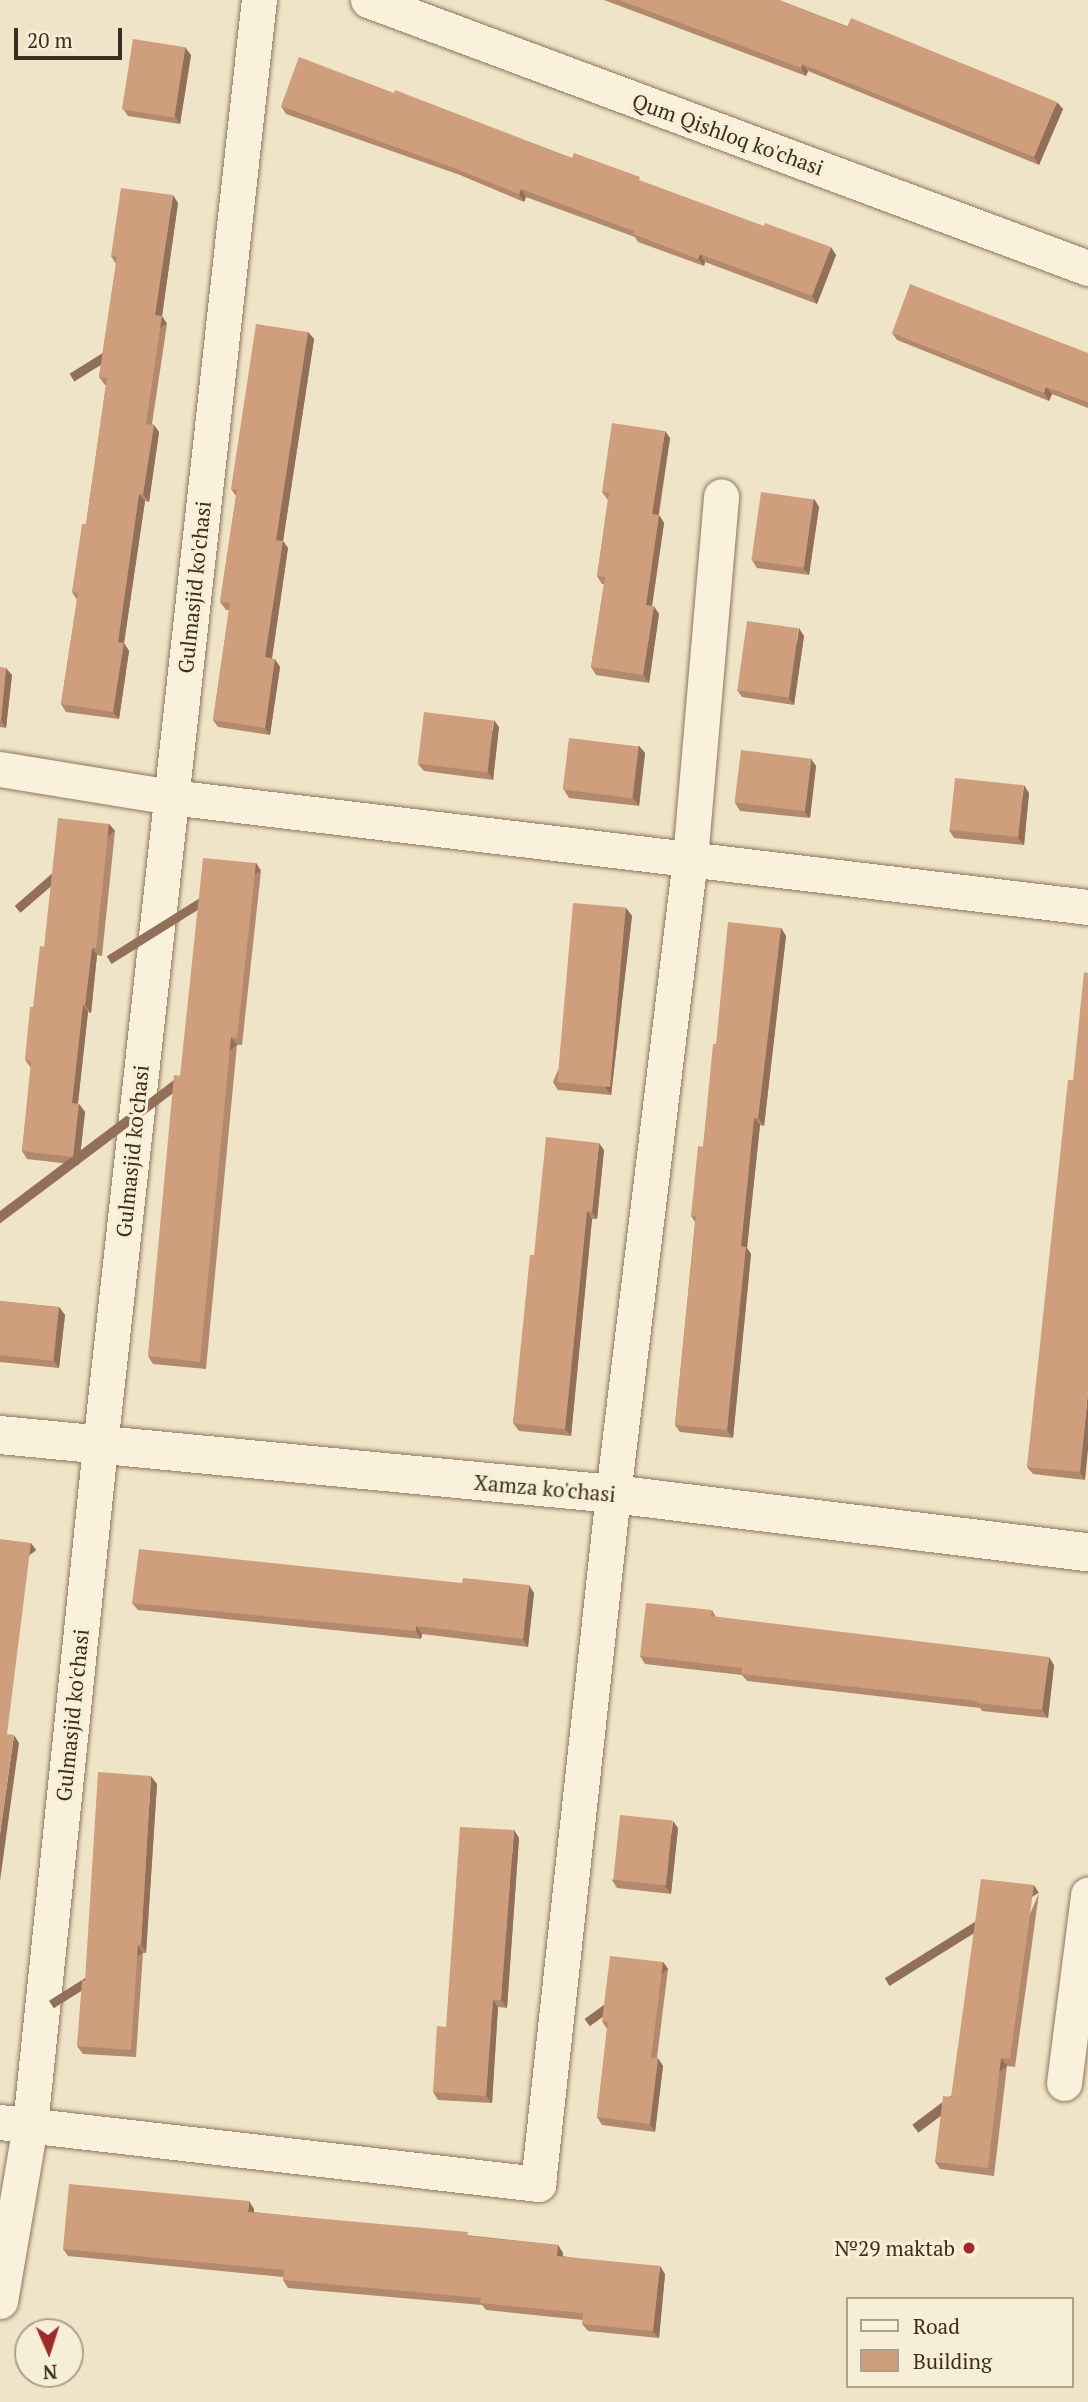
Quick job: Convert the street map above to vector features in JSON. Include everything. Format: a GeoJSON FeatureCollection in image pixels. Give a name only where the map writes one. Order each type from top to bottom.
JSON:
{"type":"FeatureCollection","features":[{"type":"Feature","properties":{"kind":"street","name":"Gulmasjid ko'chasi"},"geometry":{"type":"LineString","coordinates":[[0,2301],[15,2124],[100,1446],[259,0]]}},
{"type":"Feature","properties":{"kind":"street","name":"Qum Qishloq ko'chasi"},"geometry":{"type":"LineString","coordinates":[[368,0],[1088,268]]}},
{"type":"Feature","properties":{"kind":"street"},"geometry":{"type":"LineString","coordinates":[[15,2124],[538,2185],[613,1494],[690,859],[721,496]]}},
{"type":"Feature","properties":{"kind":"street"},"geometry":{"type":"LineString","coordinates":[[0,769],[171,797],[1088,907]]}},
{"type":"Feature","properties":{"kind":"street","name":"Xamza ko'chasi"},"geometry":{"type":"LineString","coordinates":[[0,1434],[100,1446],[613,1494],[1088,1552]]}},
{"type":"Feature","properties":{"kind":"street"},"geometry":{"type":"LineString","coordinates":[[1064,2083],[1088,1895]]}},
{"type":"Feature","properties":{"kind":"building"},"geometry":{"type":"Polygon","coordinates":[[[619,0],[779,0],[847,27],[851,18],[1057,102],[1034,157],[802,64],[801,68],[619,0]]]}},
{"type":"Feature","properties":{"kind":"building"},"geometry":{"type":"Polygon","coordinates":[[[133,39],[185,47],[174,117],[122,109],[133,39]]]}},
{"type":"Feature","properties":{"kind":"building"},"geometry":{"type":"Polygon","coordinates":[[[299,57],[394,93],[395,90],[572,158],[574,153],[764,226],[765,223],[831,247],[812,296],[700,254],[698,259],[633,234],[634,231],[521,189],[519,194],[281,106],[299,57]]]}},
{"type":"Feature","properties":{"kind":"building"},"geometry":{"type":"Polygon","coordinates":[[[121,188],[173,195],[155,315],[162,316],[146,424],[154,425],[143,494],[139,494],[118,642],[124,643],[113,712],[61,704],[78,593],[72,592],[82,524],[86,524],[107,378],[99,377],[117,257],[111,256],[121,188]]]}},
{"type":"Feature","properties":{"kind":"building"},"geometry":{"type":"Polygon","coordinates":[[[910,284],[1088,353],[1088,402],[1046,387],[1044,393],[892,333],[910,284]]]}},
{"type":"Feature","properties":{"kind":"building"},"geometry":{"type":"Polygon","coordinates":[[[256,324],[308,332],[276,540],[283,541],[265,657],[275,659],[265,728],[213,720],[230,603],[220,602],[237,490],[231,489],[256,324]]]}},
{"type":"Feature","properties":{"kind":"building"},"geometry":{"type":"Polygon","coordinates":[[[612,423],[665,431],[652,514],[659,515],[646,605],[654,606],[643,675],[591,667],[605,577],[597,576],[609,493],[602,492],[612,423]]]}},
{"type":"Feature","properties":{"kind":"building"},"geometry":{"type":"Polygon","coordinates":[[[761,492],[813,499],[804,568],[751,560],[761,492]]]}},
{"type":"Feature","properties":{"kind":"building"},"geometry":{"type":"Polygon","coordinates":[[[747,621],[798,628],[789,698],[737,690],[747,621]]]}},
{"type":"Feature","properties":{"kind":"building"},"geometry":{"type":"Polygon","coordinates":[[[0,667],[6,668],[1,720],[0,720],[0,667]]]}},
{"type":"Feature","properties":{"kind":"building"},"geometry":{"type":"Polygon","coordinates":[[[424,712],[493,721],[487,772],[418,764],[424,712]]]}},
{"type":"Feature","properties":{"kind":"building"},"geometry":{"type":"Polygon","coordinates":[[[569,738],[638,747],[632,798],[563,790],[569,738]]]}},
{"type":"Feature","properties":{"kind":"building"},"geometry":{"type":"Polygon","coordinates":[[[741,750],[811,759],[805,811],[735,803],[741,750]]]}},
{"type":"Feature","properties":{"kind":"building"},"geometry":{"type":"Polygon","coordinates":[[[955,778],[1024,785],[1018,837],[950,830],[955,778]]]}},
{"type":"Feature","properties":{"kind":"building"},"geometry":{"type":"Polygon","coordinates":[[[58,818],[109,824],[96,948],[92,948],[83,1005],[72,1103],[79,1104],[73,1157],[22,1151],[31,1061],[25,1060],[30,1007],[33,1007],[40,946],[44,947],[58,818]]]}},
{"type":"Feature","properties":{"kind":"building"},"geometry":{"type":"Polygon","coordinates":[[[203,858],[256,863],[237,1038],[231,1037],[200,1362],[148,1356],[174,1075],[180,1076],[203,858]]]}},
{"type":"Feature","properties":{"kind":"building"},"geometry":{"type":"Polygon","coordinates":[[[573,903],[626,908],[610,1087],[557,1082],[573,903]]]}},
{"type":"Feature","properties":{"kind":"building"},"geometry":{"type":"Polygon","coordinates":[[[728,922],[781,928],[758,1118],[754,1118],[741,1246],[746,1247],[727,1430],[675,1425],[696,1216],[691,1216],[698,1146],[703,1147],[728,922]]]}},
{"type":"Feature","properties":{"kind":"building"},"geometry":{"type":"Polygon","coordinates":[[[1084,972],[1088,973],[1088,1392],[1080,1472],[1027,1467],[1068,1080],[1073,1080],[1084,972]]]}},
{"type":"Feature","properties":{"kind":"building"},"geometry":{"type":"Polygon","coordinates":[[[546,1137],[599,1143],[592,1212],[587,1211],[565,1429],[513,1423],[530,1255],[534,1255],[546,1137]]]}},
{"type":"Feature","properties":{"kind":"building"},"geometry":{"type":"Polygon","coordinates":[[[0,1301],[59,1307],[53,1361],[0,1355],[0,1301]]]}},
{"type":"Feature","properties":{"kind":"building"},"geometry":{"type":"Polygon","coordinates":[[[0,1539],[31,1543],[7,1734],[14,1735],[0,1834],[0,1539]]]}},
{"type":"Feature","properties":{"kind":"building"},"geometry":{"type":"Polygon","coordinates":[[[139,1549],[462,1583],[463,1578],[529,1585],[523,1639],[416,1626],[416,1631],[132,1603],[139,1549]]]}},
{"type":"Feature","properties":{"kind":"building"},"geometry":{"type":"Polygon","coordinates":[[[646,1603],[712,1610],[711,1616],[1049,1657],[1042,1710],[742,1674],[742,1668],[640,1656],[646,1603]]]}},
{"type":"Feature","properties":{"kind":"building"},"geometry":{"type":"Polygon","coordinates":[[[98,1772],[151,1776],[141,1945],[138,1945],[131,2050],[77,2046],[82,1980],[85,1981],[98,1772]]]}},
{"type":"Feature","properties":{"kind":"building"},"geometry":{"type":"Polygon","coordinates":[[[620,1815],[673,1821],[666,1885],[613,1880],[620,1815]]]}},
{"type":"Feature","properties":{"kind":"building"},"geometry":{"type":"Polygon","coordinates":[[[460,1827],[514,1830],[501,2000],[493,2000],[486,2096],[433,2092],[437,2026],[446,2027],[460,1827]]]}},
{"type":"Feature","properties":{"kind":"building"},"geometry":{"type":"Polygon","coordinates":[[[981,1879],[1034,1885],[1010,2059],[1001,2058],[988,2168],[935,2162],[943,2096],[951,2097],[981,1879]]]}},
{"type":"Feature","properties":{"kind":"building"},"geometry":{"type":"Polygon","coordinates":[[[610,1956],[663,1962],[651,2058],[658,2058],[650,2124],[597,2117],[608,2022],[602,2021],[610,1956]]]}},
{"type":"Feature","properties":{"kind":"building"},"geometry":{"type":"Polygon","coordinates":[[[69,2184],[249,2201],[248,2212],[468,2232],[467,2236],[558,2245],[557,2256],[660,2266],[653,2331],[582,2324],[583,2313],[480,2303],[481,2298],[283,2280],[284,2270],[63,2249],[69,2184]]]}},
{"type":"Feature","properties":{"kind":"place","name":"№29 maktab"},"geometry":{"type":"Point","coordinates":[969,2248]}}]}
